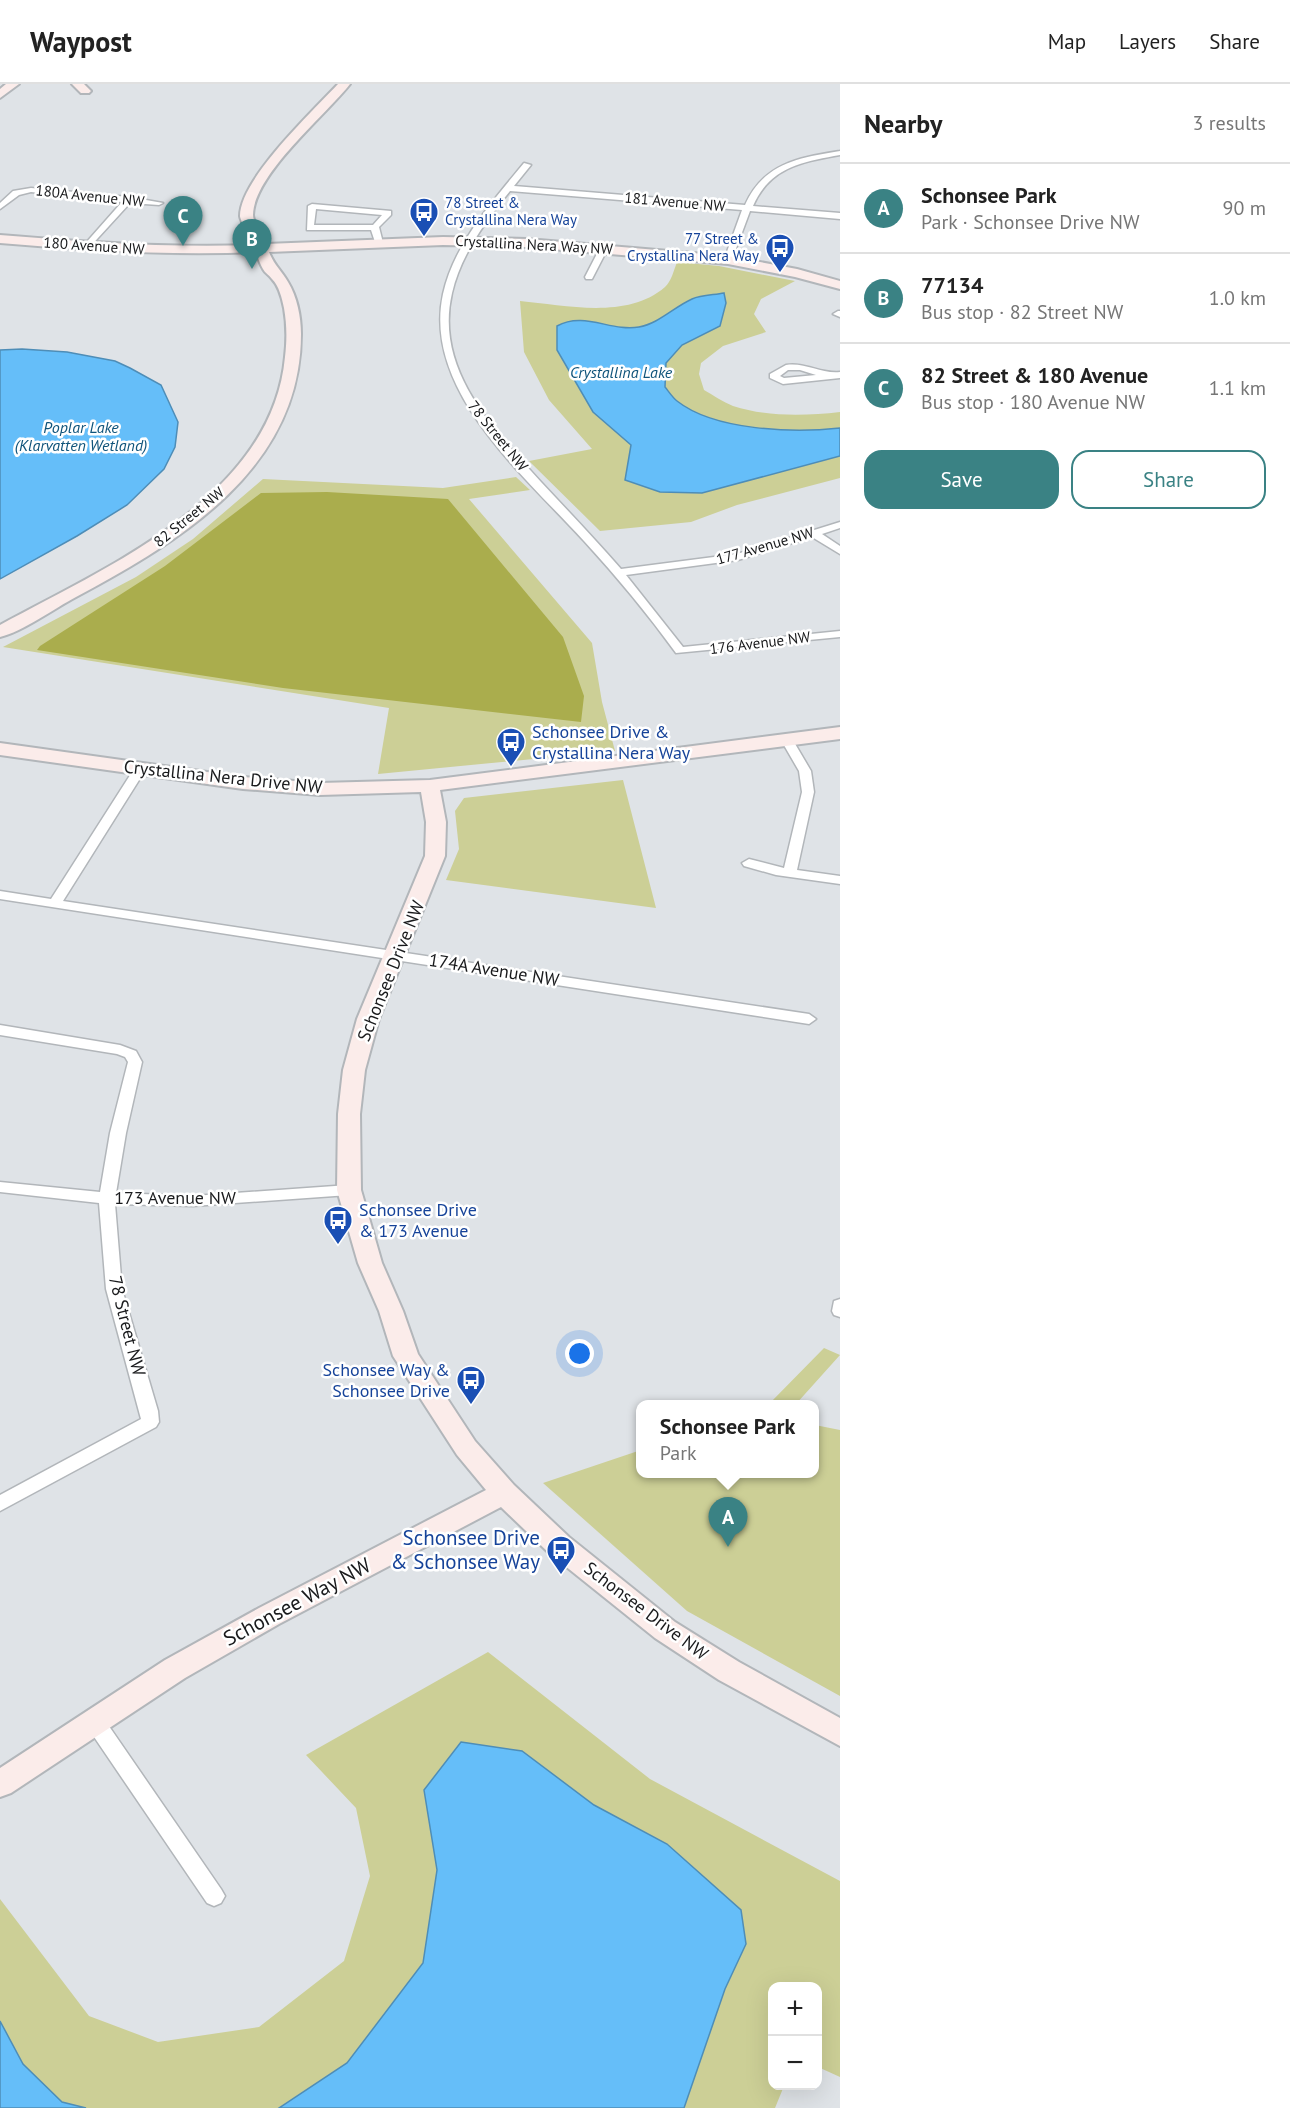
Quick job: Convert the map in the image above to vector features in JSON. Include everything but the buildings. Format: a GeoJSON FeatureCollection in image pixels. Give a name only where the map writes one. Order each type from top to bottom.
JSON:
{"type":"FeatureCollection","features":[{"type":"Feature","properties":{"kind":"street"},"geometry":{"type":"LineString","coordinates":[[0,95],[13,84]]}},
{"type":"Feature","properties":{"kind":"street"},"geometry":{"type":"LineString","coordinates":[[217,250],[232,244],[248,202],[263,176],[344,84]]}},
{"type":"Feature","properties":{"kind":"street"},"geometry":{"type":"LineString","coordinates":[[728,260],[747,208],[760,182],[778,169],[807,159],[840,153]]}},
{"type":"Feature","properties":{"kind":"street","name":"78 Street NW"},"geometry":{"type":"LineString","coordinates":[[527,165],[486,214],[469,241],[450,283],[445,316],[447,347],[458,381],[478,415],[653,613],[680,651]]}},
{"type":"Feature","properties":{"kind":"street","name":"181 Avenue NW"},"geometry":{"type":"LineString","coordinates":[[509,188],[840,216]]}},
{"type":"Feature","properties":{"kind":"street"},"geometry":{"type":"LineString","coordinates":[[251,224],[255,217],[257,189]]}},
{"type":"Feature","properties":{"kind":"street","name":"180A Avenue NW"},"geometry":{"type":"LineString","coordinates":[[0,207],[13,195],[22,191],[35,190],[159,203]]}},
{"type":"Feature","properties":{"kind":"street"},"geometry":{"type":"LineString","coordinates":[[87,247],[129,199]]}},
{"type":"Feature","properties":{"kind":"street","name":"82 Street NW"},"geometry":{"type":"LineString","coordinates":[[0,632],[152,548],[205,508],[233,481],[257,451],[281,412],[293,374],[294,336],[265,274],[269,269],[251,224],[246,218],[248,202]]}},
{"type":"Feature","properties":{"kind":"street"},"geometry":{"type":"LineString","coordinates":[[312,206],[388,213],[375,226],[310,228],[312,206]]}},
{"type":"Feature","properties":{"kind":"street"},"geometry":{"type":"LineString","coordinates":[[375,226],[379,243]]}},
{"type":"Feature","properties":{"kind":"street","name":"180 Avenue NW"},"geometry":{"type":"LineString","coordinates":[[0,239],[87,247],[260,249]]}},
{"type":"Feature","properties":{"kind":"street","name":"Crystallina Nera Way NW"},"geometry":{"type":"LineString","coordinates":[[260,249],[469,241],[604,248],[728,260],[797,273],[840,285]]}},
{"type":"Feature","properties":{"kind":"street"},"geometry":{"type":"LineString","coordinates":[[589,277],[604,248]]}},
{"type":"Feature","properties":{"kind":"street","name":"177 Avenue NW"},"geometry":{"type":"LineString","coordinates":[[617,573],[718,561],[840,525]]}},
{"type":"Feature","properties":{"kind":"street"},"geometry":{"type":"LineString","coordinates":[[813,533],[840,551]]}},
{"type":"Feature","properties":{"kind":"street","name":"82 Street NW"},"geometry":{"type":"LineString","coordinates":[[0,626],[34,613]]}},
{"type":"Feature","properties":{"kind":"street","name":"176 Avenue NW"},"geometry":{"type":"LineString","coordinates":[[680,651],[840,634]]}},
{"type":"Feature","properties":{"kind":"street","name":"Crystallina Nera Drive NW"},"geometry":{"type":"LineString","coordinates":[[0,749],[280,787],[355,789],[430,786],[840,733]]}},
{"type":"Feature","properties":{"kind":"street"},"geometry":{"type":"LineString","coordinates":[[788,740],[805,771],[808,792],[790,873]]}},
{"type":"Feature","properties":{"kind":"street"},"geometry":{"type":"LineString","coordinates":[[55,903],[140,769]]}},
{"type":"Feature","properties":{"kind":"street","name":"Schonsee Drive NW"},"geometry":{"type":"LineString","coordinates":[[430,786],[436,822],[435,856],[397,954],[368,1019],[354,1070],[349,1114],[349,1190],[370,1263],[391,1311],[406,1356],[466,1448],[504,1493],[559,1545],[665,1630],[729,1671],[840,1733]]}},
{"type":"Feature","properties":{"kind":"street"},"geometry":{"type":"LineString","coordinates":[[749,863],[790,873],[840,880]]}},
{"type":"Feature","properties":{"kind":"street","name":"174A Avenue NW"},"geometry":{"type":"LineString","coordinates":[[0,895],[397,954],[809,1019]]}},
{"type":"Feature","properties":{"kind":"street","name":"78 Street NW"},"geometry":{"type":"LineString","coordinates":[[0,1030],[120,1050],[130,1054],[135,1062],[118,1132],[107,1198],[114,1290],[149,1411],[150,1422],[0,1504]]}},
{"type":"Feature","properties":{"kind":"street","name":"173 Avenue NW"},"geometry":{"type":"LineString","coordinates":[[0,1187],[107,1198],[193,1201],[349,1190]]}},
{"type":"Feature","properties":{"kind":"street"},"geometry":{"type":"LineString","coordinates":[[840,1305],[840,1311]]}},
{"type":"Feature","properties":{"kind":"street","name":"Schonsee Way NW"},"geometry":{"type":"LineString","coordinates":[[0,1784],[175,1669],[269,1616],[504,1493]]}},
{"type":"Feature","properties":{"kind":"street"},"geometry":{"type":"LineString","coordinates":[[95,1722],[214,1896]]}},
{"type":"Feature","properties":{"kind":"green space"},"geometry":{"type":"Polygon","coordinates":[[[677,262],[719,266],[795,281],[761,299],[754,314],[766,332],[723,346],[701,363],[699,374],[704,390],[729,404],[746,410],[786,415],[840,412],[840,478],[737,505],[691,522],[600,531],[529,461],[592,449],[549,400],[524,352],[520,301],[595,308],[633,304],[665,287],[671,279],[677,262]]]}},
{"type":"Feature","properties":{"kind":"green space"},"geometry":{"type":"Polygon","coordinates":[[[516,477],[530,490],[469,499],[592,643],[602,702],[615,751],[378,774],[389,708],[3,647],[136,577],[193,539],[263,479],[443,488],[516,477]]]}},
{"type":"Feature","properties":{"kind":"green space"},"geometry":{"type":"Polygon","coordinates":[[[623,780],[656,908],[446,880],[459,849],[455,811],[464,798],[623,780]]]}},
{"type":"Feature","properties":{"kind":"green space"},"geometry":{"type":"Polygon","coordinates":[[[824,1348],[840,1355],[800,1400],[773,1400],[824,1348]]]}},
{"type":"Feature","properties":{"kind":"green space"},"geometry":{"type":"Polygon","coordinates":[[[819,1426],[840,1430],[840,1696],[687,1611],[543,1483],[636,1452],[636,1478],[819,1478],[819,1426]]]}},
{"type":"Feature","properties":{"kind":"green space"},"geometry":{"type":"Polygon","coordinates":[[[488,1652],[650,1779],[840,1881],[840,2077],[822,2069],[822,1982],[768,1982],[768,2090],[782,2090],[775,2108],[0,2108],[0,1899],[89,2016],[158,2042],[259,2027],[344,1961],[370,1876],[356,1808],[306,1755],[488,1652]]]}},
{"type":"Feature","properties":{"kind":"shaded area"},"geometry":{"type":"Polygon","coordinates":[[[327,492],[448,499],[563,637],[584,696],[581,722],[283,688],[37,650],[165,566],[261,493],[327,492]]]}},
{"type":"Feature","properties":{"kind":"water","name":"Crystallina Lake"},"geometry":{"type":"Polygon","coordinates":[[[724,293],[726,303],[720,326],[682,345],[666,363],[665,387],[675,400],[693,411],[733,424],[778,430],[840,428],[840,456],[702,493],[660,492],[625,480],[631,445],[593,412],[557,350],[557,326],[567,322],[587,321],[618,327],[639,327],[653,322],[692,299],[724,293]]]}},
{"type":"Feature","properties":{"kind":"water","name":"Poplar Lake (Klarvatten Wetland)"},"geometry":{"type":"Polygon","coordinates":[[[0,350],[67,352],[115,361],[130,368],[161,385],[178,422],[175,447],[164,469],[127,505],[0,579],[0,350]]]}},
{"type":"Feature","properties":{"kind":"water"},"geometry":{"type":"Polygon","coordinates":[[[461,1742],[522,1751],[594,1805],[667,1844],[741,1910],[746,1944],[725,1989],[684,2108],[279,2108],[347,2063],[423,1963],[437,1870],[424,1790],[461,1742]]]}},
{"type":"Feature","properties":{"kind":"water"},"geometry":{"type":"Polygon","coordinates":[[[0,2021],[23,2064],[62,2102],[86,2108],[0,2108],[0,2021]]]}},
{"type":"Feature","properties":{"kind":"place","name":"78 Street & Crystallina Nera Way"},"geometry":{"type":"Point","coordinates":[424,238]}},
{"type":"Feature","properties":{"kind":"place","name":"82 Street & 180 Avenue"},"geometry":{"type":"Point","coordinates":[183,246]}},
{"type":"Feature","properties":{"kind":"place","name":"77134"},"geometry":{"type":"Point","coordinates":[252,269]}},
{"type":"Feature","properties":{"kind":"place","name":"77 Street & Crystallina Nera Way"},"geometry":{"type":"Point","coordinates":[780,274]}},
{"type":"Feature","properties":{"kind":"place","name":"Schonsee Drive & Crystallina Nera Way"},"geometry":{"type":"Point","coordinates":[511,768]}},
{"type":"Feature","properties":{"kind":"place","name":"Schonsee Drive & 173 Avenue"},"geometry":{"type":"Point","coordinates":[338,1246]}},
{"type":"Feature","properties":{"kind":"place","name":"Schonsee Way & Schonsee Drive"},"geometry":{"type":"Point","coordinates":[471,1406]}},
{"type":"Feature","properties":{"kind":"place","name":"Schonsee Park"},"geometry":{"type":"Point","coordinates":[728,1547]}},
{"type":"Feature","properties":{"kind":"place","name":"Schonsee Drive & Schonsee Way"},"geometry":{"type":"Point","coordinates":[561,1576]}}]}
